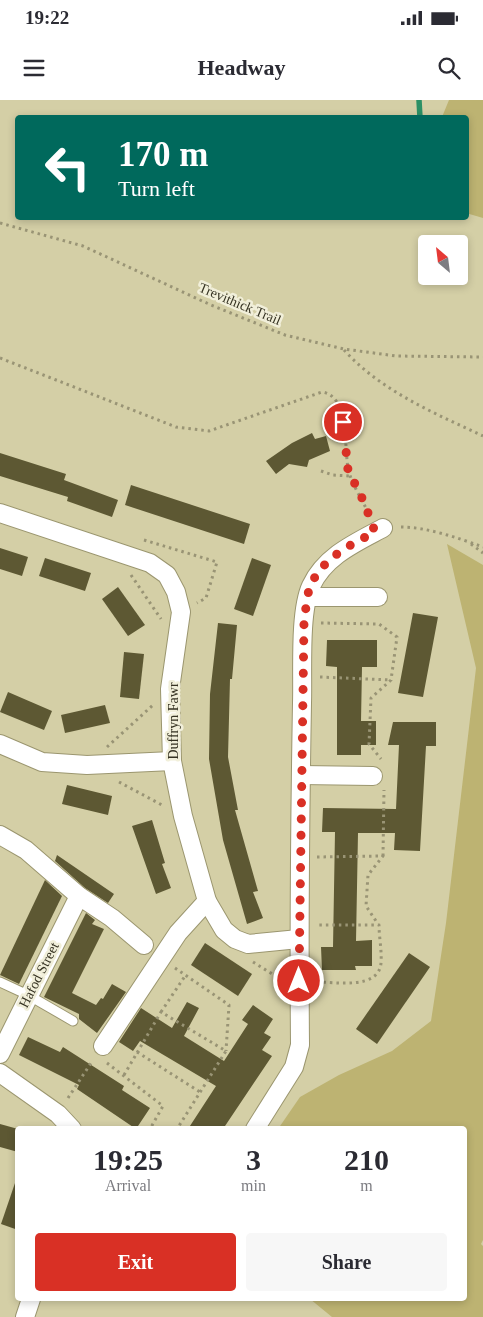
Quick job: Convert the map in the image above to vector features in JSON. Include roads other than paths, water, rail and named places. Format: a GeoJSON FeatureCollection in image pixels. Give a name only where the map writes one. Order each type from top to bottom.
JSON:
{"type":"FeatureCollection","features":[{"type":"Feature","properties":{"kind":"street","name":"Duffryn Fawr"},"geometry":{"type":"LineString","coordinates":[[0,513],[150,563],[167,575],[176,592],[181,612],[170,689],[172,761],[183,816],[206,901],[224,930],[235,939],[248,944],[299,932]]}},
{"type":"Feature","properties":{"kind":"street"},"geometry":{"type":"LineString","coordinates":[[257,1126],[299,1056],[304,622],[308,597],[310,588],[322,567],[347,546],[379,530]]}},
{"type":"Feature","properties":{"kind":"street"},"geometry":{"type":"LineString","coordinates":[[308,597],[378,597]]}},
{"type":"Feature","properties":{"kind":"street"},"geometry":{"type":"LineString","coordinates":[[0,744],[42,762],[87,765],[172,761]]}},
{"type":"Feature","properties":{"kind":"street"},"geometry":{"type":"LineString","coordinates":[[301,775],[373,776]]}},
{"type":"Feature","properties":{"kind":"street"},"geometry":{"type":"LineString","coordinates":[[0,835],[26,850],[79,896],[112,918],[144,945]]}},
{"type":"Feature","properties":{"kind":"street","name":"Hafod Street"},"geometry":{"type":"LineString","coordinates":[[0,1054],[79,896]]}},
{"type":"Feature","properties":{"kind":"street"},"geometry":{"type":"LineString","coordinates":[[100,1051],[160,958],[178,933],[206,901]]}},
{"type":"Feature","properties":{"kind":"street"},"geometry":{"type":"LineString","coordinates":[[0,1073],[58,1114],[69,1126]]}},
{"type":"Feature","properties":{"kind":"street"},"geometry":{"type":"LineString","coordinates":[[25,1317],[30,1301]]}},
{"type":"Feature","properties":{"kind":"lane"},"geometry":{"type":"LineString","coordinates":[[0,982],[28,995],[73,1021]]}},
{"type":"Feature","properties":{"kind":"waterway"},"geometry":{"type":"LineString","coordinates":[[419,100],[420,115]]}}]}
